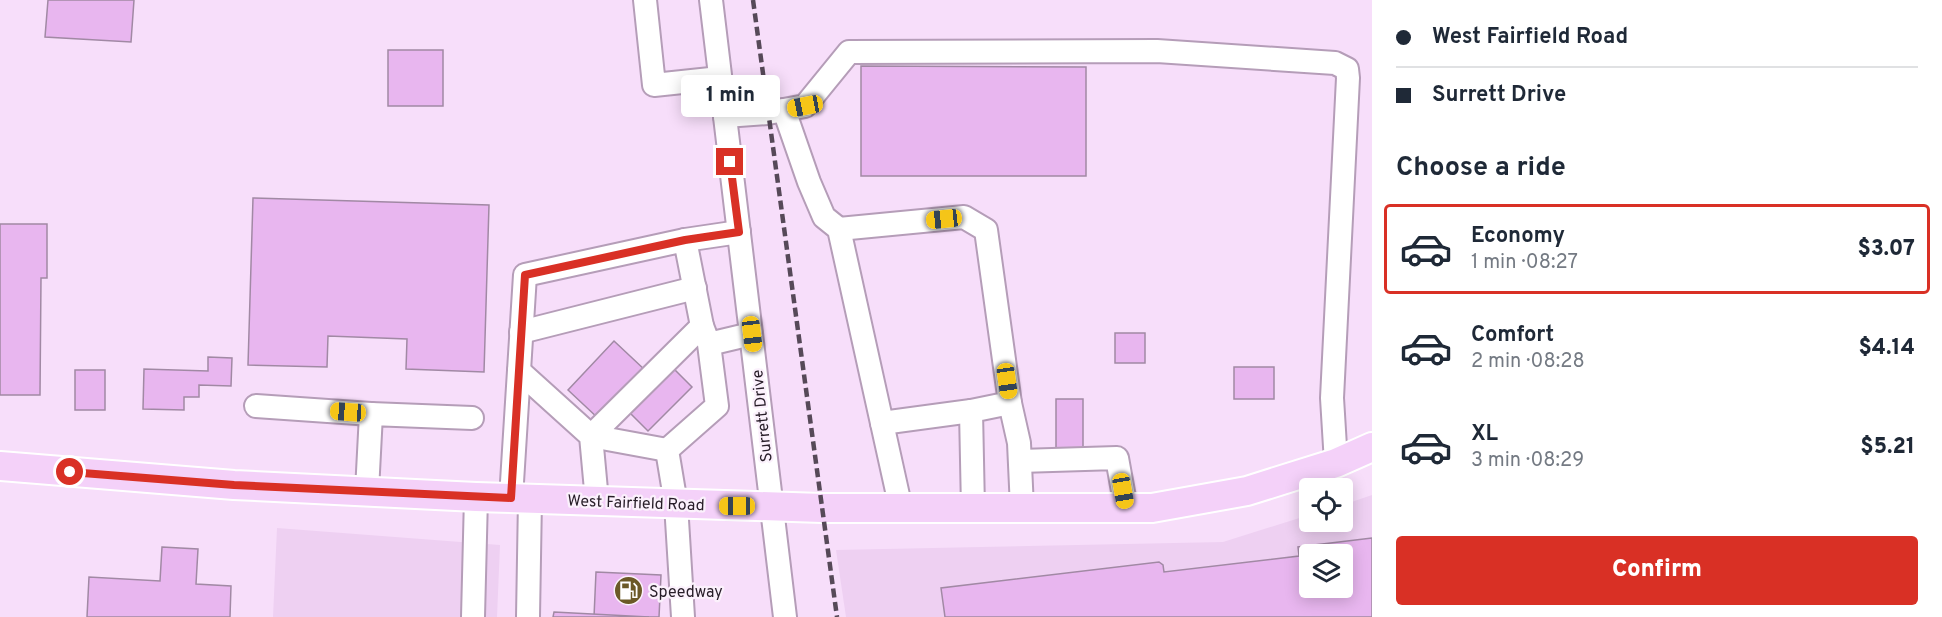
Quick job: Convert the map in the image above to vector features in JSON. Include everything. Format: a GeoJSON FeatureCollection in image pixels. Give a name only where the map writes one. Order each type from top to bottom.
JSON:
{"type":"FeatureCollection","features":[{"type":"Feature","properties":{"kind":"main road","name":"West Fairfield Road"},"geometry":{"type":"LineString","coordinates":[[0,466],[234,485],[476,497],[901,509],[1152,508],[1247,491],[1336,463],[1372,447]]}},
{"type":"Feature","properties":{"kind":"street"},"geometry":{"type":"LineString","coordinates":[[645,0],[654,86],[720,78]]}},
{"type":"Feature","properties":{"kind":"street","name":"Surrett Drive"},"geometry":{"type":"LineString","coordinates":[[711,0],[785,617]]}},
{"type":"Feature","properties":{"kind":"street"},"geometry":{"type":"LineString","coordinates":[[725,116],[805,106],[849,52],[1157,51],[1335,63],[1347,69],[1332,399],[1336,463]]}},
{"type":"Feature","properties":{"kind":"street"},"geometry":{"type":"LineString","coordinates":[[784,110],[824,217],[839,229],[901,509]]}},
{"type":"Feature","properties":{"kind":"street"},"geometry":{"type":"LineString","coordinates":[[839,229],[964,217],[986,230],[1010,403],[1019,443],[1022,508]]}},
{"type":"Feature","properties":{"kind":"street"},"geometry":{"type":"LineString","coordinates":[[528,617],[520,498],[519,371],[525,275],[685,240],[739,232]]}},
{"type":"Feature","properties":{"kind":"street"},"geometry":{"type":"LineString","coordinates":[[667,450],[717,406],[685,240]]}},
{"type":"Feature","properties":{"kind":"street"},"geometry":{"type":"LineString","coordinates":[[521,332],[695,288]]}},
{"type":"Feature","properties":{"kind":"street"},"geometry":{"type":"LineString","coordinates":[[591,436],[705,335],[752,334]]}},
{"type":"Feature","properties":{"kind":"street"},"geometry":{"type":"LineString","coordinates":[[519,371],[591,436],[667,450]]}},
{"type":"Feature","properties":{"kind":"street"},"geometry":{"type":"LineString","coordinates":[[882,423],[971,411],[1010,403]]}},
{"type":"Feature","properties":{"kind":"street"},"geometry":{"type":"LineString","coordinates":[[256,406],[472,418]]}},
{"type":"Feature","properties":{"kind":"street"},"geometry":{"type":"LineString","coordinates":[[971,411],[973,509]]}},
{"type":"Feature","properties":{"kind":"street"},"geometry":{"type":"LineString","coordinates":[[367,491],[371,414]]}},
{"type":"Feature","properties":{"kind":"street"},"geometry":{"type":"LineString","coordinates":[[591,436],[597,501]]}},
{"type":"Feature","properties":{"kind":"street"},"geometry":{"type":"LineString","coordinates":[[667,450],[676,504],[682,617]]}},
{"type":"Feature","properties":{"kind":"street"},"geometry":{"type":"LineString","coordinates":[[1020,461],[1117,458],[1126,508]]}},
{"type":"Feature","properties":{"kind":"street"},"geometry":{"type":"LineString","coordinates":[[473,617],[476,497]]}},
{"type":"Feature","properties":{"kind":"shaded area"},"geometry":{"type":"Polygon","coordinates":[[[1372,495],[1372,617],[846,617],[836,550],[1223,542],[1299,518],[1299,532],[1353,532],[1353,502],[1372,495]]]}},
{"type":"Feature","properties":{"kind":"shaded area"},"geometry":{"type":"Polygon","coordinates":[[[277,528],[500,545],[497,617],[273,617],[277,528]]]}},
{"type":"Feature","properties":{"kind":"building"},"geometry":{"type":"Polygon","coordinates":[[[48,0],[134,0],[131,42],[45,37],[48,0]]]}},
{"type":"Feature","properties":{"kind":"building"},"geometry":{"type":"Polygon","coordinates":[[[388,50],[443,50],[443,106],[388,106],[388,50]]]}},
{"type":"Feature","properties":{"kind":"building"},"geometry":{"type":"Polygon","coordinates":[[[861,66],[1086,67],[1086,176],[861,176],[861,66]]]}},
{"type":"Feature","properties":{"kind":"building"},"geometry":{"type":"Polygon","coordinates":[[[253,198],[489,205],[484,372],[406,369],[407,339],[328,336],[327,367],[248,365],[253,198]]]}},
{"type":"Feature","properties":{"kind":"building"},"geometry":{"type":"Polygon","coordinates":[[[0,224],[47,224],[47,278],[41,278],[40,395],[0,395],[0,224]]]}},
{"type":"Feature","properties":{"kind":"building"},"geometry":{"type":"Polygon","coordinates":[[[1115,333],[1145,333],[1145,363],[1115,363],[1115,333]]]}},
{"type":"Feature","properties":{"kind":"building"},"geometry":{"type":"Polygon","coordinates":[[[614,341],[646,371],[600,420],[568,390],[614,341]]]}},
{"type":"Feature","properties":{"kind":"building"},"geometry":{"type":"Polygon","coordinates":[[[208,357],[232,358],[231,386],[199,385],[199,397],[184,397],[184,410],[143,409],[144,369],[208,371],[208,357]]]}},
{"type":"Feature","properties":{"kind":"building"},"geometry":{"type":"Polygon","coordinates":[[[669,364],[692,387],[648,431],[625,408],[669,364]]]}},
{"type":"Feature","properties":{"kind":"building"},"geometry":{"type":"Polygon","coordinates":[[[1234,367],[1274,367],[1274,399],[1234,399],[1234,367]]]}},
{"type":"Feature","properties":{"kind":"building"},"geometry":{"type":"Polygon","coordinates":[[[75,370],[105,370],[105,410],[75,410],[75,370]]]}},
{"type":"Feature","properties":{"kind":"building"},"geometry":{"type":"Polygon","coordinates":[[[1056,399],[1083,399],[1083,455],[1056,455],[1056,399]]]}},
{"type":"Feature","properties":{"kind":"building"},"geometry":{"type":"Polygon","coordinates":[[[1372,538],[1372,617],[945,617],[941,588],[1159,562],[1163,565],[1164,572],[1299,556],[1299,598],[1353,598],[1353,544],[1323,544],[1372,538]]]}},
{"type":"Feature","properties":{"kind":"building"},"geometry":{"type":"Polygon","coordinates":[[[162,547],[198,549],[196,584],[231,586],[230,617],[87,617],[89,577],[160,581],[162,547]]]}},
{"type":"Feature","properties":{"kind":"building"},"geometry":{"type":"Polygon","coordinates":[[[596,572],[661,575],[659,617],[594,617],[596,572]]]}},
{"type":"Feature","properties":{"kind":"building"},"geometry":{"type":"Polygon","coordinates":[[[554,612],[649,617],[553,617],[554,612]]]}},
{"type":"Feature","properties":{"kind":"railway"},"geometry":{"type":"LineString","coordinates":[[753,0],[837,617]]}},
{"type":"Feature","properties":{"kind":"place","name":"Speedway"},"geometry":{"type":"Point","coordinates":[628,591]}},
{"type":"Feature","properties":{"kind":"route"},"geometry":{"type":"LineString","coordinates":[[70,472],[234,485],[511,498],[525,275],[685,240],[739,232],[730,162]]}}]}
